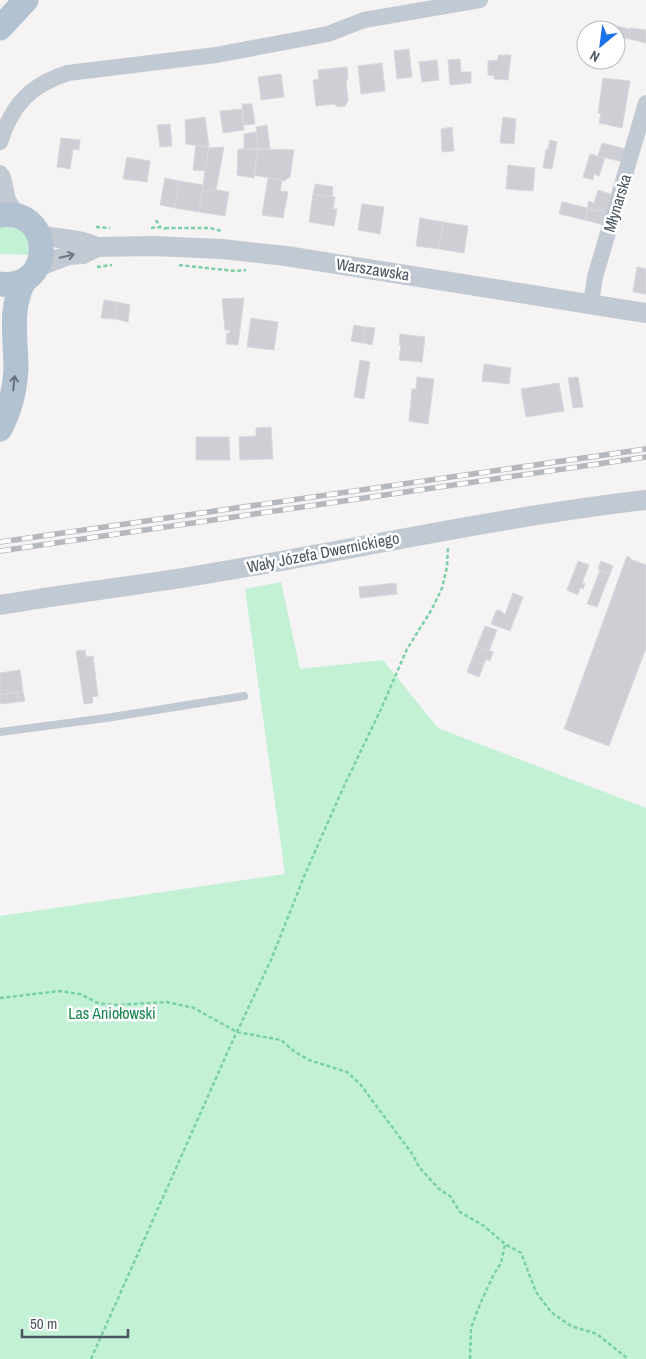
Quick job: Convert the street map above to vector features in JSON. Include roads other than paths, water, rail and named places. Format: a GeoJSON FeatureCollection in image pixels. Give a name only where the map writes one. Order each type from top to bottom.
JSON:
{"type":"FeatureCollection","features":[{"type":"Feature","properties":{"kind":"main road"},"geometry":{"type":"LineString","coordinates":[[0,28],[26,0]]}},
{"type":"Feature","properties":{"kind":"main road"},"geometry":{"type":"LineString","coordinates":[[0,429],[8,414],[14,390],[16,369],[14,318],[20,277],[41,256],[42,251],[38,234],[26,220],[9,215]]}},
{"type":"Feature","properties":{"kind":"main road"},"geometry":{"type":"LineString","coordinates":[[0,304],[0,312]]}},
{"type":"Feature","properties":{"kind":"street"},"geometry":{"type":"LineString","coordinates":[[0,142],[11,114],[29,93],[50,79],[68,73],[216,55],[328,34],[364,20],[480,0]]}},
{"type":"Feature","properties":{"kind":"street","name":"Młynarska"},"geometry":{"type":"LineString","coordinates":[[591,303],[595,277],[646,103]]}},
{"type":"Feature","properties":{"kind":"street"},"geometry":{"type":"LineString","coordinates":[[0,173],[3,177],[8,200],[9,215]]}},
{"type":"Feature","properties":{"kind":"street","name":"Warszawska"},"geometry":{"type":"LineString","coordinates":[[38,234],[85,241],[96,259]]}},
{"type":"Feature","properties":{"kind":"street","name":"Warszawska"},"geometry":{"type":"LineString","coordinates":[[20,277],[69,255],[83,254],[96,259],[157,246],[222,249],[591,303],[646,313]]}},
{"type":"Feature","properties":{"kind":"street","name":"Wały Józefa Dwernickiego"},"geometry":{"type":"LineString","coordinates":[[0,604],[206,574],[589,506],[646,500]]}},
{"type":"Feature","properties":{"kind":"lane"},"geometry":{"type":"LineString","coordinates":[[0,732],[106,718],[244,696]]}},
{"type":"Feature","properties":{"kind":"railway"},"geometry":{"type":"LineString","coordinates":[[0,542],[646,449]]}},
{"type":"Feature","properties":{"kind":"railway"},"geometry":{"type":"LineString","coordinates":[[0,551],[646,457]]}},
{"type":"Feature","properties":{"kind":"park label","name":"Las Aniołowski"},"geometry":{"type":"Point","coordinates":[112,1013]}}]}
